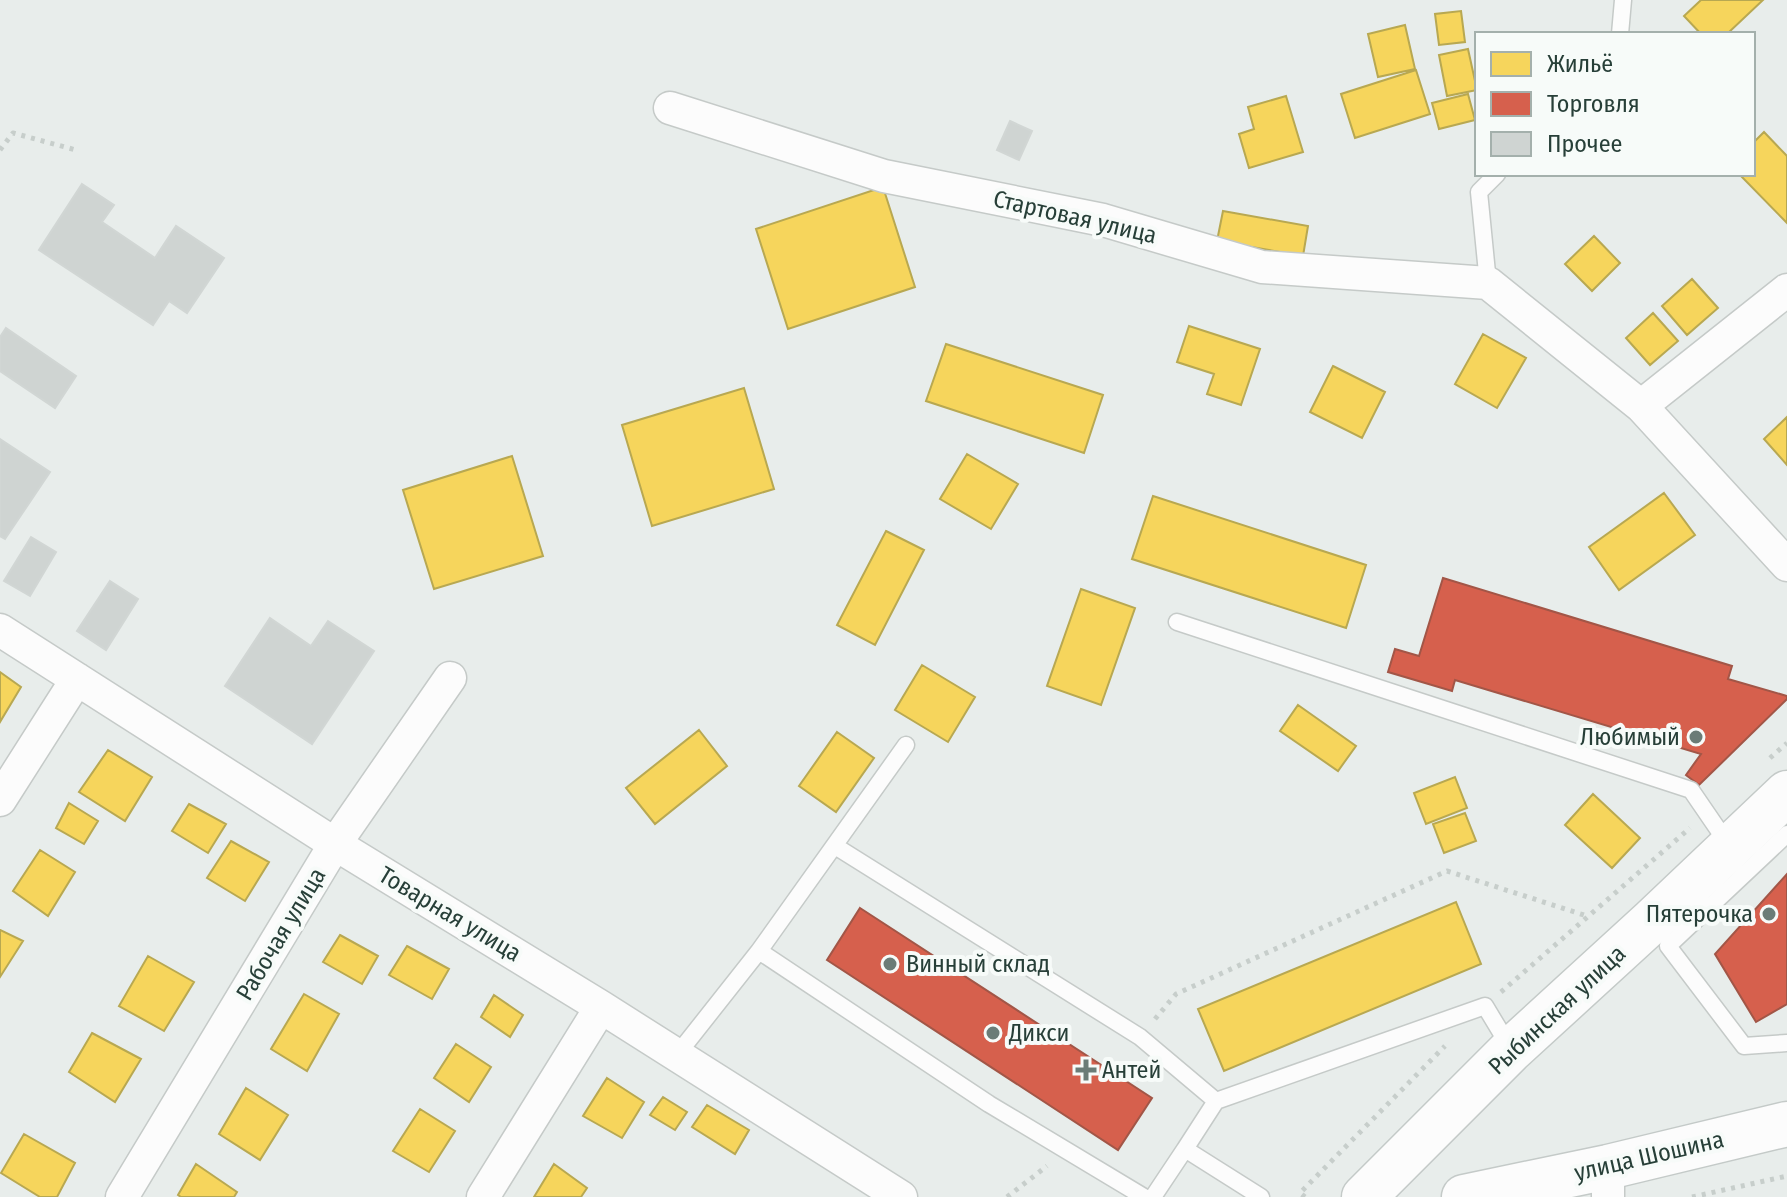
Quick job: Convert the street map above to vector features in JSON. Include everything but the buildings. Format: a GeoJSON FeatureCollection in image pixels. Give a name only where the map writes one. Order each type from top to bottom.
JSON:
{"type":"FeatureCollection","features":[{"type":"Feature","properties":{"kind":"main road","name":"Рыбинская улица"},"geometry":{"type":"LineString","coordinates":[[1364,1197],[1511,1050],[1652,921],[1718,830],[1776,778]]}},
{"type":"Feature","properties":{"kind":"main road","name":"улица Шошина"},"geometry":{"type":"LineString","coordinates":[[1464,1197],[1608,1182],[1787,1124]]}},
{"type":"Feature","properties":{"kind":"street","name":"Стартовая улица"},"geometry":{"type":"LineString","coordinates":[[670,108],[884,176],[1103,220],[1262,267],[1488,283]]}},
{"type":"Feature","properties":{"kind":"street"},"geometry":{"type":"LineString","coordinates":[[1488,283],[1641,406],[1787,565]]}},
{"type":"Feature","properties":{"kind":"street"},"geometry":{"type":"LineString","coordinates":[[1641,406],[1787,290]]}},
{"type":"Feature","properties":{"kind":"street","name":"Товарная улица"},"geometry":{"type":"LineString","coordinates":[[0,630],[335,844],[601,1007],[863,1187],[901,1197]]}},
{"type":"Feature","properties":{"kind":"street","name":"Рабочая улица"},"geometry":{"type":"LineString","coordinates":[[122,1197],[335,844],[450,678]]}},
{"type":"Feature","properties":{"kind":"street"},"geometry":{"type":"LineString","coordinates":[[0,800],[77,679]]}},
{"type":"Feature","properties":{"kind":"street"},"geometry":{"type":"LineString","coordinates":[[483,1197],[601,1007]]}},
{"type":"Feature","properties":{"kind":"lane"},"geometry":{"type":"LineString","coordinates":[[1620,32],[1623,0]]}},
{"type":"Feature","properties":{"kind":"lane"},"geometry":{"type":"LineString","coordinates":[[1488,283],[1479,192],[1495,176]]}},
{"type":"Feature","properties":{"kind":"lane"},"geometry":{"type":"LineString","coordinates":[[1177,622],[1691,790],[1718,830]]}},
{"type":"Feature","properties":{"kind":"lane"},"geometry":{"type":"LineString","coordinates":[[676,1056],[759,951],[906,745]]}},
{"type":"Feature","properties":{"kind":"lane"},"geometry":{"type":"LineString","coordinates":[[1787,834],[1668,946],[1744,1046],[1787,1043]]}},
{"type":"Feature","properties":{"kind":"lane"},"geometry":{"type":"LineString","coordinates":[[835,846],[1140,1037],[1216,1101]]}},
{"type":"Feature","properties":{"kind":"lane"},"geometry":{"type":"LineString","coordinates":[[759,951],[989,1104],[1144,1197]]}},
{"type":"Feature","properties":{"kind":"lane"},"geometry":{"type":"LineString","coordinates":[[1153,1197],[1216,1101],[1485,1006],[1511,1050]]}},
{"type":"Feature","properties":{"kind":"lane"},"geometry":{"type":"LineString","coordinates":[[1185,1149],[1261,1197]]}},
{"type":"Feature","properties":{"kind":"path"},"geometry":{"type":"LineString","coordinates":[[0,150],[13,133],[76,150]]}},
{"type":"Feature","properties":{"kind":"path"},"geometry":{"type":"LineString","coordinates":[[1776,778],[1787,743]]}},
{"type":"Feature","properties":{"kind":"path"},"geometry":{"type":"LineString","coordinates":[[1301,1196],[1485,1006],[1588,916],[1718,830]]}},
{"type":"Feature","properties":{"kind":"path"},"geometry":{"type":"LineString","coordinates":[[1140,1037],[1176,994],[1447,871],[1588,916]]}},
{"type":"Feature","properties":{"kind":"path"},"geometry":{"type":"LineString","coordinates":[[1007,1197],[1066,1150]]}},
{"type":"Feature","properties":{"kind":"path"},"geometry":{"type":"LineString","coordinates":[[1692,1197],[1787,1176]]}},
{"type":"Feature","properties":{"kind":"place","name":"Любимый"},"geometry":{"type":"Point","coordinates":[1696,737]}},
{"type":"Feature","properties":{"kind":"place","name":"Пятерочка"},"geometry":{"type":"Point","coordinates":[1769,914]}},
{"type":"Feature","properties":{"kind":"place","name":"Винный склад"},"geometry":{"type":"Point","coordinates":[890,964]}},
{"type":"Feature","properties":{"kind":"place","name":"Дикси"},"geometry":{"type":"Point","coordinates":[993,1033]}},
{"type":"Feature","properties":{"kind":"place","name":"Антей"},"geometry":{"type":"Point","coordinates":[1086,1070]}}]}
